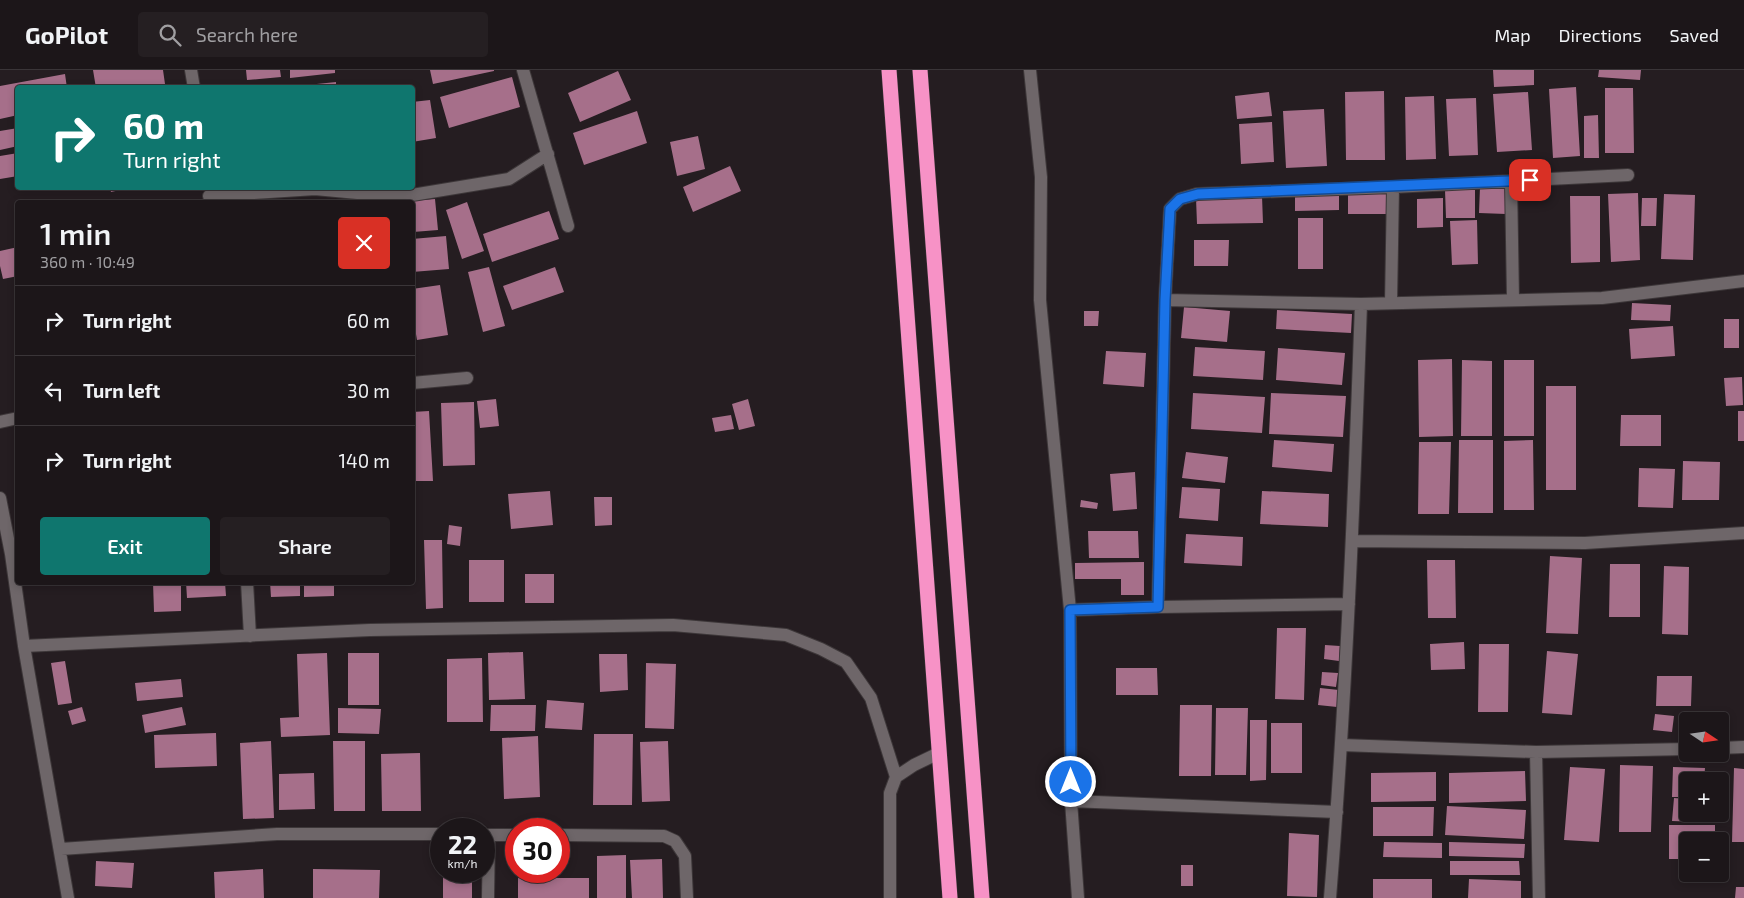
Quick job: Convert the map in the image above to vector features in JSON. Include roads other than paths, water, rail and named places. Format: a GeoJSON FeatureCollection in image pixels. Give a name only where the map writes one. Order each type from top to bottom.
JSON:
{"type":"FeatureCollection","features":[{"type":"Feature","properties":{"kind":"highway"},"geometry":{"type":"LineString","coordinates":[[889,70],[950,898]]}},
{"type":"Feature","properties":{"kind":"highway"},"geometry":{"type":"LineString","coordinates":[[920,70],[982,898]]}},
{"type":"Feature","properties":{"kind":"street"},"geometry":{"type":"LineString","coordinates":[[192,70],[194,85]]}},
{"type":"Feature","properties":{"kind":"street"},"geometry":{"type":"LineString","coordinates":[[523,70],[568,226]]}},
{"type":"Feature","properties":{"kind":"street"},"geometry":{"type":"LineString","coordinates":[[1030,70],[1041,177],[1040,300],[1070,610],[1071,801],[1078,898]]}},
{"type":"Feature","properties":{"kind":"street"},"geometry":{"type":"LineString","coordinates":[[326,190],[400,197],[508,179],[548,154]]}},
{"type":"Feature","properties":{"kind":"street"},"geometry":{"type":"LineString","coordinates":[[1158,607],[1165,300],[1170,209],[1180,199],[1198,194],[1393,187],[1628,175]]}},
{"type":"Feature","properties":{"kind":"street"},"geometry":{"type":"LineString","coordinates":[[1511,181],[1513,299]]}},
{"type":"Feature","properties":{"kind":"street"},"geometry":{"type":"LineString","coordinates":[[1391,303],[1393,187]]}},
{"type":"Feature","properties":{"kind":"street"},"geometry":{"type":"LineString","coordinates":[[208,195],[297,190]]}},
{"type":"Feature","properties":{"kind":"street"},"geometry":{"type":"LineString","coordinates":[[1165,300],[1361,304],[1602,298],[1744,281]]}},
{"type":"Feature","properties":{"kind":"street"},"geometry":{"type":"LineString","coordinates":[[1330,898],[1342,745],[1353,541],[1361,304]]}},
{"type":"Feature","properties":{"kind":"street"},"geometry":{"type":"LineString","coordinates":[[415,383],[467,378]]}},
{"type":"Feature","properties":{"kind":"street"},"geometry":{"type":"LineString","coordinates":[[0,422],[15,419]]}},
{"type":"Feature","properties":{"kind":"street"},"geometry":{"type":"LineString","coordinates":[[0,498],[6,555],[61,849],[68,898]]}},
{"type":"Feature","properties":{"kind":"street"},"geometry":{"type":"LineString","coordinates":[[1353,541],[1585,543],[1744,533]]}},
{"type":"Feature","properties":{"kind":"street"},"geometry":{"type":"LineString","coordinates":[[247,585],[250,636]]}},
{"type":"Feature","properties":{"kind":"street"},"geometry":{"type":"LineString","coordinates":[[1070,610],[1349,604]]}},
{"type":"Feature","properties":{"kind":"street"},"geometry":{"type":"LineString","coordinates":[[24,646],[370,630],[673,625],[786,635],[846,662],[870,698],[896,777]]}},
{"type":"Feature","properties":{"kind":"street"},"geometry":{"type":"LineString","coordinates":[[1342,745],[1536,752],[1679,749]]}},
{"type":"Feature","properties":{"kind":"street"},"geometry":{"type":"LineString","coordinates":[[1729,748],[1744,748]]}},
{"type":"Feature","properties":{"kind":"street"},"geometry":{"type":"LineString","coordinates":[[1536,752],[1539,898]]}},
{"type":"Feature","properties":{"kind":"street"},"geometry":{"type":"LineString","coordinates":[[890,898],[890,792],[896,777],[914,765],[939,753]]}},
{"type":"Feature","properties":{"kind":"street"},"geometry":{"type":"LineString","coordinates":[[1071,801],[1337,812]]}},
{"type":"Feature","properties":{"kind":"street"},"geometry":{"type":"LineString","coordinates":[[61,849],[277,834],[430,834]]}},
{"type":"Feature","properties":{"kind":"street"},"geometry":{"type":"LineString","coordinates":[[570,835],[664,836],[675,841],[685,856],[687,898]]}},
{"type":"Feature","properties":{"kind":"street"},"geometry":{"type":"LineString","coordinates":[[488,883],[488,898]]}}]}
